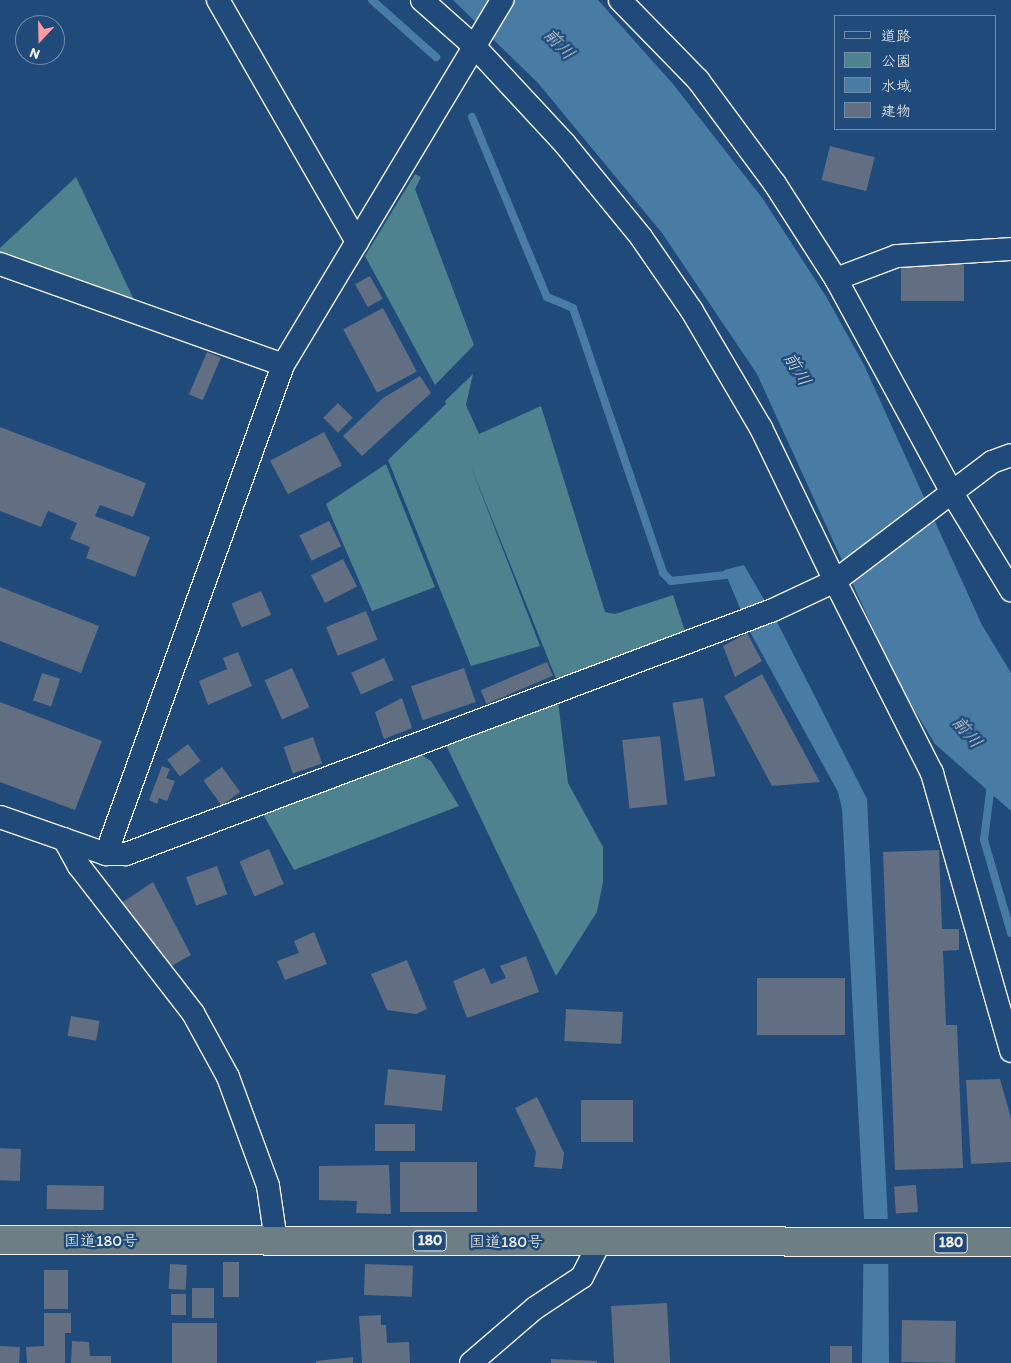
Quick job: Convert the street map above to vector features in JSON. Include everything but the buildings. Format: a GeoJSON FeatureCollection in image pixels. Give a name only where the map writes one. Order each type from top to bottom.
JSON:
{"type":"FeatureCollection","features":[{"type":"Feature","properties":{"kind":"highway","name":"国道180号"},"geometry":{"type":"LineString","coordinates":[[0,1240],[861,1244],[1011,1242]]}},
{"type":"Feature","properties":{"kind":"street"},"geometry":{"type":"LineString","coordinates":[[218,0],[357,242]]}},
{"type":"Feature","properties":{"kind":"street"},"geometry":{"type":"LineString","coordinates":[[422,0],[477,43],[565,144],[641,237],[692,311],[762,428],[932,773],[1011,1050]]}},
{"type":"Feature","properties":{"kind":"street"},"geometry":{"type":"LineString","coordinates":[[106,854],[283,365],[502,0]]}},
{"type":"Feature","properties":{"kind":"street"},"geometry":{"type":"LineString","coordinates":[[620,0],[698,80],[775,184],[836,279],[945,498],[1011,590]]}},
{"type":"Feature","properties":{"kind":"street"},"geometry":{"type":"LineString","coordinates":[[836,279],[897,256],[1011,249]]}},
{"type":"Feature","properties":{"kind":"street"},"geometry":{"type":"LineString","coordinates":[[0,264],[283,365]]}},
{"type":"Feature","properties":{"kind":"street"},"geometry":{"type":"LineString","coordinates":[[0,817],[106,854],[126,854],[772,610],[838,579],[992,462],[1011,455]]}},
{"type":"Feature","properties":{"kind":"street"},"geometry":{"type":"LineString","coordinates":[[64,839],[79,866],[193,1012],[228,1077],[268,1186],[276,1241]]}},
{"type":"Feature","properties":{"kind":"street"},"geometry":{"type":"LineString","coordinates":[[471,1363],[535,1308],[582,1277],[600,1242]]}},
{"type":"Feature","properties":{"kind":"green space"},"geometry":{"type":"Polygon","coordinates":[[[415,174],[421,177],[415,189],[474,345],[435,385],[365,256],[415,174]]]}},
{"type":"Feature","properties":{"kind":"green space"},"geometry":{"type":"Polygon","coordinates":[[[76,177],[135,302],[0,252],[0,248],[76,177]]]}},
{"type":"Feature","properties":{"kind":"green space"},"geometry":{"type":"Polygon","coordinates":[[[473,374],[466,405],[479,434],[541,406],[605,612],[615,614],[673,595],[685,631],[557,681],[470,464],[540,646],[471,666],[388,460],[446,404],[445,401],[473,374]]]}},
{"type":"Feature","properties":{"kind":"green space"},"geometry":{"type":"Polygon","coordinates":[[[386,464],[435,587],[372,611],[326,504],[386,464]]]}},
{"type":"Feature","properties":{"kind":"green space"},"geometry":{"type":"Polygon","coordinates":[[[558,701],[568,783],[603,847],[603,882],[597,912],[556,976],[445,743],[558,701]]]}},
{"type":"Feature","properties":{"kind":"green space"},"geometry":{"type":"Polygon","coordinates":[[[422,755],[431,761],[459,806],[294,870],[263,814],[422,755]]]}},
{"type":"Feature","properties":{"kind":"water","name":"前川"},"geometry":{"type":"Polygon","coordinates":[[[453,0],[598,0],[673,84],[763,199],[827,298],[864,365],[982,625],[1011,673],[1011,811],[935,744],[898,683],[757,374],[662,233],[538,83],[453,0]]]}},
{"type":"Feature","properties":{"kind":"water"},"geometry":{"type":"Polygon","coordinates":[[[744,565],[777,622],[867,799],[888,1222],[889,1363],[862,1363],[864,1219],[842,809],[838,792],[750,632],[724,570],[744,565]]]}},
{"type":"Feature","properties":{"kind":"pier"},"geometry":{"type":"Polygon","coordinates":[[[862,1219],[891,1219],[891,1264],[862,1264],[862,1219]]]}},
{"type":"Feature","properties":{"kind":"waterway"},"geometry":{"type":"LineString","coordinates":[[372,0],[436,57]]}},
{"type":"Feature","properties":{"kind":"waterway"},"geometry":{"type":"LineString","coordinates":[[472,117],[547,297],[573,308],[663,573],[671,581],[735,574]]}},
{"type":"Feature","properties":{"kind":"waterway"},"geometry":{"type":"LineString","coordinates":[[991,784],[984,840],[1011,933]]}}]}
